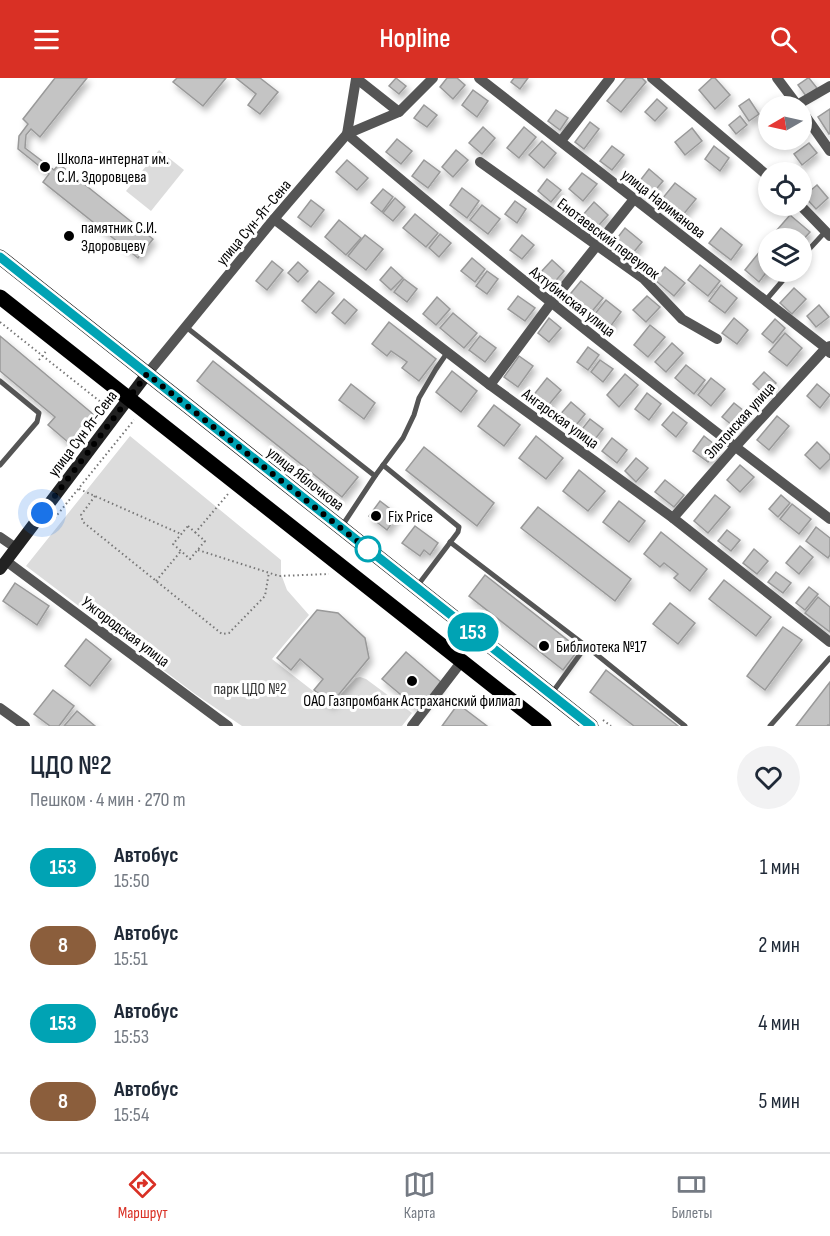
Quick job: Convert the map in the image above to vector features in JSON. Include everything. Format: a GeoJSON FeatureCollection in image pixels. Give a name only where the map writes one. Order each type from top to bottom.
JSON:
{"type":"FeatureCollection","features":[{"type":"Feature","properties":{"kind":"main road","name":"улица Яблочкова"},"geometry":{"type":"LineString","coordinates":[[0,257],[591,726]]}},
{"type":"Feature","properties":{"kind":"main road"},"geometry":{"type":"LineString","coordinates":[[0,297],[544,726]]}},
{"type":"Feature","properties":{"kind":"main road","name":"улица Сун Ят-Сена"},"geometry":{"type":"LineString","coordinates":[[3,565],[147,374]]}},
{"type":"Feature","properties":{"kind":"street"},"geometry":{"type":"LineString","coordinates":[[347,134],[356,78],[399,112],[433,78]]}},
{"type":"Feature","properties":{"kind":"street","name":"улица Нариманова"},"geometry":{"type":"LineString","coordinates":[[479,78],[829,349]]}},
{"type":"Feature","properties":{"kind":"street"},"geometry":{"type":"LineString","coordinates":[[561,141],[610,78]]}},
{"type":"Feature","properties":{"kind":"street"},"geometry":{"type":"LineString","coordinates":[[652,78],[758,168]]}},
{"type":"Feature","properties":{"kind":"street"},"geometry":{"type":"LineString","coordinates":[[777,78],[790,96]]}},
{"type":"Feature","properties":{"kind":"street"},"geometry":{"type":"LineString","coordinates":[[812,99],[830,86]]}},
{"type":"Feature","properties":{"kind":"street","name":"улица Сун-Ят-Сена"},"geometry":{"type":"LineString","coordinates":[[147,374],[347,134],[399,112]]}},
{"type":"Feature","properties":{"kind":"street"},"geometry":{"type":"LineString","coordinates":[[812,126],[830,151]]}},
{"type":"Feature","properties":{"kind":"street","name":"Ахтубинская улица"},"geometry":{"type":"LineString","coordinates":[[347,134],[437,211],[551,303],[830,519]]}},
{"type":"Feature","properties":{"kind":"street","name":"Енотаевский переулок"},"geometry":{"type":"LineString","coordinates":[[480,162],[644,279],[682,319],[717,339]]}},
{"type":"Feature","properties":{"kind":"street"},"geometry":{"type":"LineString","coordinates":[[490,385],[551,303],[634,199]]}},
{"type":"Feature","properties":{"kind":"street"},"geometry":{"type":"LineString","coordinates":[[811,216],[828,234]]}},
{"type":"Feature","properties":{"kind":"street","name":"Ангарская улица"},"geometry":{"type":"LineString","coordinates":[[274,219],[490,385],[673,518],[830,642]]}},
{"type":"Feature","properties":{"kind":"street","name":"Эльтонская улица"},"geometry":{"type":"LineString","coordinates":[[673,518],[735,447],[829,349]]}},
{"type":"Feature","properties":{"kind":"street"},"geometry":{"type":"LineString","coordinates":[[0,537],[16,548]]}},
{"type":"Feature","properties":{"kind":"street","name":"Ужгородская улица"},"geometry":{"type":"LineString","coordinates":[[3,565],[228,726]]}},
{"type":"Feature","properties":{"kind":"street"},"geometry":{"type":"LineString","coordinates":[[412,726],[462,661]]}},
{"type":"Feature","properties":{"kind":"street"},"geometry":{"type":"LineString","coordinates":[[0,708],[25,726]]}},
{"type":"Feature","properties":{"kind":"lane"},"geometry":{"type":"LineString","coordinates":[[812,248],[828,234]]}},
{"type":"Feature","properties":{"kind":"lane"},"geometry":{"type":"LineString","coordinates":[[766,300],[781,282]]}},
{"type":"Feature","properties":{"kind":"lane"},"geometry":{"type":"LineString","coordinates":[[186,327],[375,476]]}},
{"type":"Feature","properties":{"kind":"lane"},"geometry":{"type":"LineString","coordinates":[[341,528],[403,438],[420,398],[448,352]]}},
{"type":"Feature","properties":{"kind":"lane"},"geometry":{"type":"LineString","coordinates":[[0,381],[39,413],[37,422],[0,465]]}},
{"type":"Feature","properties":{"kind":"lane"},"geometry":{"type":"LineString","coordinates":[[383,465],[459,527],[458,532],[417,588]]}},
{"type":"Feature","properties":{"kind":"lane"},"geometry":{"type":"LineString","coordinates":[[450,542],[686,726]]}},
{"type":"Feature","properties":{"kind":"lane"},"geometry":{"type":"LineString","coordinates":[[551,694],[586,646]]}},
{"type":"Feature","properties":{"kind":"lane"},"geometry":{"type":"LineString","coordinates":[[770,726],[830,658]]}},
{"type":"Feature","properties":{"kind":"path"},"geometry":{"type":"LineString","coordinates":[[0,322],[111,411]]}},
{"type":"Feature","properties":{"kind":"path"},"geometry":{"type":"LineString","coordinates":[[39,360],[47,349]]}},
{"type":"Feature","properties":{"kind":"path"},"geometry":{"type":"LineString","coordinates":[[44,531],[136,418]]}},
{"type":"Feature","properties":{"kind":"path"},"geometry":{"type":"LineString","coordinates":[[79,489],[181,534]]}},
{"type":"Feature","properties":{"kind":"path"},"geometry":{"type":"LineString","coordinates":[[195,533],[228,494]]}},
{"type":"Feature","properties":{"kind":"path"},"geometry":{"type":"LineString","coordinates":[[94,496],[81,515],[83,522],[222,634],[229,633],[265,596],[269,572]]}},
{"type":"Feature","properties":{"kind":"path"},"geometry":{"type":"LineString","coordinates":[[188,526],[195,533],[205,541],[190,559],[173,544],[188,526]]}},
{"type":"Feature","properties":{"kind":"path"},"geometry":{"type":"LineString","coordinates":[[198,550],[279,576],[332,574]]}},
{"type":"Feature","properties":{"kind":"path"},"geometry":{"type":"LineString","coordinates":[[156,581],[181,551]]}},
{"type":"Feature","properties":{"kind":"green space"},"geometry":{"type":"Polygon","coordinates":[[[159,150],[184,170],[151,211],[126,191],[159,150]]]}},
{"type":"Feature","properties":{"kind":"green space","name":"парк ЦДО №2"},"geometry":{"type":"Polygon","coordinates":[[[130,436],[281,560],[281,574],[287,590],[309,615],[272,659],[331,705],[356,678],[366,679],[412,713],[402,726],[242,726],[195,694],[26,566],[130,436]]]}},
{"type":"Feature","properties":{"kind":"building","name":"Школа-интернат им. С.И. Здоровцева"},"geometry":{"type":"Polygon","coordinates":[[[55,78],[87,78],[40,137],[31,129],[26,135],[25,148],[54,170],[59,164],[153,239],[138,258],[43,182],[49,174],[18,149],[19,136],[28,124],[23,119],[55,78]]]}},
{"type":"Feature","properties":{"kind":"building","name":"Школа-интернат им. С.И. Здоровцева"},"geometry":{"type":"Polygon","coordinates":[[[177,78],[226,78],[203,106],[173,82],[177,78]]]}},
{"type":"Feature","properties":{"kind":"building"},"geometry":{"type":"Polygon","coordinates":[[[236,78],[260,78],[278,92],[260,114],[248,105],[256,94],[236,78]]]}},
{"type":"Feature","properties":{"kind":"building"},"geometry":{"type":"Polygon","coordinates":[[[396,78],[406,86],[399,94],[389,86],[396,78]]]}},
{"type":"Feature","properties":{"kind":"building"},"geometry":{"type":"Polygon","coordinates":[[[447,78],[457,78],[465,85],[453,99],[440,87],[447,78]]]}},
{"type":"Feature","properties":{"kind":"building"},"geometry":{"type":"Polygon","coordinates":[[[514,78],[528,78],[520,89],[511,82],[514,78]]]}},
{"type":"Feature","properties":{"kind":"building"},"geometry":{"type":"Polygon","coordinates":[[[626,78],[642,78],[646,82],[621,112],[607,101],[626,78]]]}},
{"type":"Feature","properties":{"kind":"building"},"geometry":{"type":"Polygon","coordinates":[[[715,78],[730,95],[715,109],[699,90],[715,78]]]}},
{"type":"Feature","properties":{"kind":"building"},"geometry":{"type":"Polygon","coordinates":[[[809,78],[817,88],[806,96],[798,85],[809,78]]]}},
{"type":"Feature","properties":{"kind":"building"},"geometry":{"type":"Polygon","coordinates":[[[473,90],[488,101],[477,117],[462,105],[473,90]]]}},
{"type":"Feature","properties":{"kind":"building"},"geometry":{"type":"Polygon","coordinates":[[[657,99],[667,108],[655,121],[645,112],[657,99]]]}},
{"type":"Feature","properties":{"kind":"building"},"geometry":{"type":"Polygon","coordinates":[[[749,99],[758,115],[749,121],[739,106],[749,99]]]}},
{"type":"Feature","properties":{"kind":"building"},"geometry":{"type":"Polygon","coordinates":[[[424,105],[437,115],[427,127],[414,118],[424,105]]]}},
{"type":"Feature","properties":{"kind":"building"},"geometry":{"type":"Polygon","coordinates":[[[830,109],[830,133],[829,134],[818,117],[830,109]]]}},
{"type":"Feature","properties":{"kind":"building"},"geometry":{"type":"Polygon","coordinates":[[[556,110],[568,118],[560,130],[548,121],[556,110]]]}},
{"type":"Feature","properties":{"kind":"building"},"geometry":{"type":"Polygon","coordinates":[[[740,116],[747,125],[736,134],[729,125],[740,116]]]}},
{"type":"Feature","properties":{"kind":"building"},"geometry":{"type":"Polygon","coordinates":[[[590,122],[599,129],[584,149],[575,142],[590,122]]]}},
{"type":"Feature","properties":{"kind":"building"},"geometry":{"type":"Polygon","coordinates":[[[483,127],[495,138],[482,154],[469,143],[483,127]]]}},
{"type":"Feature","properties":{"kind":"building"},"geometry":{"type":"Polygon","coordinates":[[[524,127],[536,137],[519,158],[507,148],[524,127]]]}},
{"type":"Feature","properties":{"kind":"building"},"geometry":{"type":"Polygon","coordinates":[[[692,128],[702,141],[685,155],[675,142],[692,128]]]}},
{"type":"Feature","properties":{"kind":"building"},"geometry":{"type":"Polygon","coordinates":[[[397,139],[412,151],[401,164],[386,152],[397,139]]]}},
{"type":"Feature","properties":{"kind":"building"},"geometry":{"type":"Polygon","coordinates":[[[542,141],[556,153],[544,168],[529,155],[542,141]]]}},
{"type":"Feature","properties":{"kind":"building"},"geometry":{"type":"Polygon","coordinates":[[[612,146],[624,155],[612,170],[600,161],[612,146]]]}},
{"type":"Feature","properties":{"kind":"building"},"geometry":{"type":"Polygon","coordinates":[[[714,146],[729,158],[720,171],[705,159],[714,146]]]}},
{"type":"Feature","properties":{"kind":"building"},"geometry":{"type":"Polygon","coordinates":[[[812,147],[817,153],[806,162],[800,162],[794,154],[799,150],[812,150],[812,147]]]}},
{"type":"Feature","properties":{"kind":"building"},"geometry":{"type":"Polygon","coordinates":[[[456,150],[468,160],[453,177],[442,167],[456,150]]]}},
{"type":"Feature","properties":{"kind":"building"},"geometry":{"type":"Polygon","coordinates":[[[347,160],[368,178],[357,190],[336,172],[347,160]]]}},
{"type":"Feature","properties":{"kind":"building"},"geometry":{"type":"Polygon","coordinates":[[[424,160],[440,172],[428,188],[412,176],[424,160]]]}},
{"type":"Feature","properties":{"kind":"building"},"geometry":{"type":"Polygon","coordinates":[[[649,169],[663,181],[649,198],[635,187],[649,169]]]}},
{"type":"Feature","properties":{"kind":"building"},"geometry":{"type":"Polygon","coordinates":[[[582,173],[597,184],[583,201],[569,189],[582,173]]]}},
{"type":"Feature","properties":{"kind":"building"},"geometry":{"type":"Polygon","coordinates":[[[547,179],[561,190],[551,202],[538,191],[547,179]]]}},
{"type":"Feature","properties":{"kind":"building"},"geometry":{"type":"Polygon","coordinates":[[[675,183],[696,199],[678,221],[658,204],[675,183]]]}},
{"type":"Feature","properties":{"kind":"building"},"geometry":{"type":"Polygon","coordinates":[[[817,185],[828,198],[816,209],[812,205],[812,189],[817,185]]]}},
{"type":"Feature","properties":{"kind":"building"},"geometry":{"type":"Polygon","coordinates":[[[462,188],[479,201],[467,218],[450,205],[462,188]]]}},
{"type":"Feature","properties":{"kind":"building"},"geometry":{"type":"Polygon","coordinates":[[[383,189],[393,197],[382,212],[371,203],[383,189]]]}},
{"type":"Feature","properties":{"kind":"building"},"geometry":{"type":"Polygon","coordinates":[[[395,198],[405,207],[393,221],[383,213],[395,198]]]}},
{"type":"Feature","properties":{"kind":"building"},"geometry":{"type":"Polygon","coordinates":[[[311,200],[324,210],[311,227],[298,217],[311,200]]]}},
{"type":"Feature","properties":{"kind":"building"},"geometry":{"type":"Polygon","coordinates":[[[515,201],[526,209],[517,223],[505,214],[515,201]]]}},
{"type":"Feature","properties":{"kind":"building"},"geometry":{"type":"Polygon","coordinates":[[[594,202],[608,215],[591,234],[577,222],[594,202]]]}},
{"type":"Feature","properties":{"kind":"building"},"geometry":{"type":"Polygon","coordinates":[[[482,205],[500,219],[488,234],[470,220],[482,205]]]}},
{"type":"Feature","properties":{"kind":"building"},"geometry":{"type":"Polygon","coordinates":[[[415,214],[438,233],[426,247],[403,228],[415,214]]]}},
{"type":"Feature","properties":{"kind":"building"},"geometry":{"type":"Polygon","coordinates":[[[791,216],[805,228],[779,228],[791,216]]]}},
{"type":"Feature","properties":{"kind":"building"},"geometry":{"type":"Polygon","coordinates":[[[339,220],[361,238],[346,255],[325,237],[339,220]]]}},
{"type":"Feature","properties":{"kind":"building"},"geometry":{"type":"Polygon","coordinates":[[[625,228],[642,242],[628,259],[611,246],[625,228]]]}},
{"type":"Feature","properties":{"kind":"building"},"geometry":{"type":"Polygon","coordinates":[[[721,228],[742,245],[731,260],[709,243],[721,228]]]}},
{"type":"Feature","properties":{"kind":"building"},"geometry":{"type":"Polygon","coordinates":[[[440,234],[451,243],[439,257],[429,248],[440,234]]]}},
{"type":"Feature","properties":{"kind":"building"},"geometry":{"type":"Polygon","coordinates":[[[365,235],[383,249],[366,270],[348,256],[365,235]]]}},
{"type":"Feature","properties":{"kind":"building"},"geometry":{"type":"Polygon","coordinates":[[[522,235],[534,245],[522,259],[510,250],[522,235]]]}},
{"type":"Feature","properties":{"kind":"building"},"geometry":{"type":"Polygon","coordinates":[[[758,254],[758,281],[745,270],[758,254]]]}},
{"type":"Feature","properties":{"kind":"building"},"geometry":{"type":"Polygon","coordinates":[[[472,258],[485,269],[475,282],[461,271],[472,258]]]}},
{"type":"Feature","properties":{"kind":"building"},"geometry":{"type":"Polygon","coordinates":[[[552,260],[564,271],[553,284],[540,273],[552,260]]]}},
{"type":"Feature","properties":{"kind":"building"},"geometry":{"type":"Polygon","coordinates":[[[272,261],[283,270],[267,290],[256,281],[272,261]]]}},
{"type":"Feature","properties":{"kind":"building"},"geometry":{"type":"Polygon","coordinates":[[[298,262],[308,271],[298,282],[288,273],[298,262]]]}},
{"type":"Feature","properties":{"kind":"building"},"geometry":{"type":"Polygon","coordinates":[[[700,265],[720,281],[708,296],[688,280],[700,265]]]}},
{"type":"Feature","properties":{"kind":"building"},"geometry":{"type":"Polygon","coordinates":[[[391,267],[403,278],[391,290],[380,280],[391,267]]]}},
{"type":"Feature","properties":{"kind":"building"},"geometry":{"type":"Polygon","coordinates":[[[665,267],[685,283],[674,296],[655,280],[665,267]]]}},
{"type":"Feature","properties":{"kind":"building"},"geometry":{"type":"Polygon","coordinates":[[[487,271],[498,279],[487,294],[476,286],[487,271]]]}},
{"type":"Feature","properties":{"kind":"building"},"geometry":{"type":"Polygon","coordinates":[[[404,279],[417,289],[407,302],[394,292],[404,279]]]}},
{"type":"Feature","properties":{"kind":"building"},"geometry":{"type":"Polygon","coordinates":[[[319,281],[334,293],[316,313],[302,301],[319,281]]]}},
{"type":"Feature","properties":{"kind":"building"},"geometry":{"type":"Polygon","coordinates":[[[581,281],[603,298],[589,315],[567,298],[581,281]]]}},
{"type":"Feature","properties":{"kind":"building"},"geometry":{"type":"Polygon","coordinates":[[[721,285],[737,298],[725,313],[709,301],[721,285]]]}},
{"type":"Feature","properties":{"kind":"building"},"geometry":{"type":"Polygon","coordinates":[[[794,288],[806,299],[792,314],[780,303],[794,288]]]}},
{"type":"Feature","properties":{"kind":"building"},"geometry":{"type":"Polygon","coordinates":[[[518,296],[535,308],[525,321],[508,309],[518,296]]]}},
{"type":"Feature","properties":{"kind":"building"},"geometry":{"type":"Polygon","coordinates":[[[647,296],[660,307],[646,322],[633,310],[647,296]]]}},
{"type":"Feature","properties":{"kind":"building"},"geometry":{"type":"Polygon","coordinates":[[[437,297],[450,309],[436,325],[423,314],[437,297]]]}},
{"type":"Feature","properties":{"kind":"building"},"geometry":{"type":"Polygon","coordinates":[[[344,299],[357,310],[345,324],[332,313],[344,299]]]}},
{"type":"Feature","properties":{"kind":"building"},"geometry":{"type":"Polygon","coordinates":[[[606,300],[621,312],[610,327],[594,315],[606,300]]]}},
{"type":"Feature","properties":{"kind":"building"},"geometry":{"type":"Polygon","coordinates":[[[819,305],[829,317],[816,327],[807,316],[819,305]]]}},
{"type":"Feature","properties":{"kind":"building"},"geometry":{"type":"Polygon","coordinates":[[[453,313],[477,333],[464,348],[440,328],[453,313]]]}},
{"type":"Feature","properties":{"kind":"building"},"geometry":{"type":"Polygon","coordinates":[[[549,318],[561,328],[549,342],[538,333],[549,318]]]}},
{"type":"Feature","properties":{"kind":"building"},"geometry":{"type":"Polygon","coordinates":[[[734,318],[748,330],[737,344],[722,333],[734,318]]]}},
{"type":"Feature","properties":{"kind":"building"},"geometry":{"type":"Polygon","coordinates":[[[775,319],[785,328],[773,343],[762,334],[775,319]]]}},
{"type":"Feature","properties":{"kind":"building"},"geometry":{"type":"Polygon","coordinates":[[[389,322],[436,359],[419,381],[402,368],[407,362],[391,351],[387,356],[372,344],[389,322]]]}},
{"type":"Feature","properties":{"kind":"building"},"geometry":{"type":"Polygon","coordinates":[[[650,325],[665,337],[648,357],[634,345],[650,325]]]}},
{"type":"Feature","properties":{"kind":"building"},"geometry":{"type":"Polygon","coordinates":[[[785,333],[802,348],[787,366],[769,352],[785,333]]]}},
{"type":"Feature","properties":{"kind":"building"},"geometry":{"type":"Polygon","coordinates":[[[0,336],[93,414],[69,443],[48,425],[55,417],[0,371],[0,336]]]}},
{"type":"Feature","properties":{"kind":"building"},"geometry":{"type":"Polygon","coordinates":[[[480,336],[496,348],[485,362],[469,350],[480,336]]]}},
{"type":"Feature","properties":{"kind":"building"},"geometry":{"type":"Polygon","coordinates":[[[672,343],[683,353],[666,372],[655,362],[672,343]]]}},
{"type":"Feature","properties":{"kind":"building"},"geometry":{"type":"Polygon","coordinates":[[[588,347],[599,355],[588,370],[577,362],[588,347]]]}},
{"type":"Feature","properties":{"kind":"building"},"geometry":{"type":"Polygon","coordinates":[[[519,356],[533,366],[518,387],[504,377],[519,356]]]}},
{"type":"Feature","properties":{"kind":"building"},"geometry":{"type":"Polygon","coordinates":[[[600,360],[613,369],[603,382],[591,372],[600,360]]]}},
{"type":"Feature","properties":{"kind":"building"},"geometry":{"type":"Polygon","coordinates":[[[213,361],[358,477],[342,497],[197,381],[213,361]]]}},
{"type":"Feature","properties":{"kind":"building"},"geometry":{"type":"Polygon","coordinates":[[[686,365],[705,380],[694,394],[675,378],[686,365]]]}},
{"type":"Feature","properties":{"kind":"building"},"geometry":{"type":"Polygon","coordinates":[[[452,371],[477,391],[461,412],[436,392],[452,371]]]}},
{"type":"Feature","properties":{"kind":"building"},"geometry":{"type":"Polygon","coordinates":[[[764,372],[776,383],[765,395],[753,384],[764,372]]]}},
{"type":"Feature","properties":{"kind":"building"},"geometry":{"type":"Polygon","coordinates":[[[625,374],[638,385],[619,407],[607,395],[625,374]]]}},
{"type":"Feature","properties":{"kind":"building"},"geometry":{"type":"Polygon","coordinates":[[[547,378],[561,390],[546,408],[532,397],[547,378]]]}},
{"type":"Feature","properties":{"kind":"building"},"geometry":{"type":"Polygon","coordinates":[[[711,378],[725,389],[711,406],[698,395],[711,378]]]}},
{"type":"Feature","properties":{"kind":"building"},"geometry":{"type":"Polygon","coordinates":[[[351,384],[375,403],[364,419],[339,400],[351,384]]]}},
{"type":"Feature","properties":{"kind":"building"},"geometry":{"type":"Polygon","coordinates":[[[817,384],[830,395],[820,408],[807,396],[817,384]]]}},
{"type":"Feature","properties":{"kind":"building"},"geometry":{"type":"Polygon","coordinates":[[[647,393],[661,404],[649,420],[635,409],[647,393]]]}},
{"type":"Feature","properties":{"kind":"building"},"geometry":{"type":"Polygon","coordinates":[[[571,402],[585,414],[573,429],[558,417],[571,402]]]}},
{"type":"Feature","properties":{"kind":"building"},"geometry":{"type":"Polygon","coordinates":[[[734,403],[749,415],[738,430],[722,417],[734,403]]]}},
{"type":"Feature","properties":{"kind":"building"},"geometry":{"type":"Polygon","coordinates":[[[494,405],[520,425],[504,446],[478,426],[494,405]]]}},
{"type":"Feature","properties":{"kind":"building"},"geometry":{"type":"Polygon","coordinates":[[[673,412],[687,423],[676,437],[662,425],[673,412]]]}},
{"type":"Feature","properties":{"kind":"building"},"geometry":{"type":"Polygon","coordinates":[[[777,416],[789,426],[769,450],[757,440],[777,416]]]}},
{"type":"Feature","properties":{"kind":"building"},"geometry":{"type":"Polygon","coordinates":[[[590,419],[603,429],[592,443],[579,433],[590,419]]]}},
{"type":"Feature","properties":{"kind":"building"},"geometry":{"type":"Polygon","coordinates":[[[536,436],[563,458],[546,479],[519,458],[536,436]]]}},
{"type":"Feature","properties":{"kind":"building"},"geometry":{"type":"Polygon","coordinates":[[[704,436],[719,448],[708,462],[693,451],[704,436]]]}},
{"type":"Feature","properties":{"kind":"building"},"geometry":{"type":"Polygon","coordinates":[[[612,438],[627,450],[617,463],[602,451],[612,438]]]}},
{"type":"Feature","properties":{"kind":"building"},"geometry":{"type":"Polygon","coordinates":[[[817,442],[830,455],[830,459],[820,469],[805,455],[817,442]]]}},
{"type":"Feature","properties":{"kind":"building"},"geometry":{"type":"Polygon","coordinates":[[[424,447],[494,503],[477,526],[406,470],[424,447]]]}},
{"type":"Feature","properties":{"kind":"building"},"geometry":{"type":"Polygon","coordinates":[[[636,458],[648,468],[636,482],[625,471],[636,458]]]}},
{"type":"Feature","properties":{"kind":"building"},"geometry":{"type":"Polygon","coordinates":[[[740,465],[754,477],[740,492],[727,480],[740,465]]]}},
{"type":"Feature","properties":{"kind":"building"},"geometry":{"type":"Polygon","coordinates":[[[579,470],[605,491],[588,511],[563,491],[579,470]]]}},
{"type":"Feature","properties":{"kind":"building"},"geometry":{"type":"Polygon","coordinates":[[[665,480],[684,495],[674,507],[655,492],[665,480]]]}},
{"type":"Feature","properties":{"kind":"building"},"geometry":{"type":"Polygon","coordinates":[[[715,495],[730,507],[708,533],[694,521],[715,495]]]}},
{"type":"Feature","properties":{"kind":"building"},"geometry":{"type":"Polygon","coordinates":[[[781,495],[790,503],[778,517],[769,509],[781,495]]]}},
{"type":"Feature","properties":{"kind":"building"},"geometry":{"type":"Polygon","coordinates":[[[380,501],[398,515],[387,530],[369,516],[380,501]]]}},
{"type":"Feature","properties":{"kind":"building"},"geometry":{"type":"Polygon","coordinates":[[[619,501],[645,521],[629,542],[603,522],[619,501]]]}},
{"type":"Feature","properties":{"kind":"building"},"geometry":{"type":"Polygon","coordinates":[[[792,504],[811,519],[799,534],[780,519],[792,504]]]}},
{"type":"Feature","properties":{"kind":"building"},"geometry":{"type":"Polygon","coordinates":[[[538,507],[631,579],[615,601],[521,528],[538,507]]]}},
{"type":"Feature","properties":{"kind":"building"},"geometry":{"type":"Polygon","coordinates":[[[415,526],[438,543],[430,555],[424,550],[420,556],[402,543],[415,526]]]}},
{"type":"Feature","properties":{"kind":"building"},"geometry":{"type":"Polygon","coordinates":[[[816,527],[830,538],[828,558],[806,541],[816,527]]]}},
{"type":"Feature","properties":{"kind":"building"},"geometry":{"type":"Polygon","coordinates":[[[727,530],[740,540],[731,551],[718,541],[727,530]]]}},
{"type":"Feature","properties":{"kind":"building"},"geometry":{"type":"Polygon","coordinates":[[[661,532],[707,569],[690,591],[674,578],[678,574],[664,563],[660,567],[644,554],[661,532]]]}},
{"type":"Feature","properties":{"kind":"building"},"geometry":{"type":"Polygon","coordinates":[[[800,546],[813,557],[799,574],[786,563],[800,546]]]}},
{"type":"Feature","properties":{"kind":"building"},"geometry":{"type":"Polygon","coordinates":[[[754,549],[768,561],[757,574],[743,563],[754,549]]]}},
{"type":"Feature","properties":{"kind":"building"},"geometry":{"type":"Polygon","coordinates":[[[776,572],[791,583],[783,593],[768,582],[776,572]]]}},
{"type":"Feature","properties":{"kind":"building"},"geometry":{"type":"Polygon","coordinates":[[[485,575],[579,649],[563,670],[469,596],[485,575]]]}},
{"type":"Feature","properties":{"kind":"building"},"geometry":{"type":"Polygon","coordinates":[[[724,580],[771,617],[756,636],[709,599],[724,580]]]}},
{"type":"Feature","properties":{"kind":"building"},"geometry":{"type":"Polygon","coordinates":[[[15,583],[49,606],[37,625],[3,601],[15,583]]]}},
{"type":"Feature","properties":{"kind":"building"},"geometry":{"type":"Polygon","coordinates":[[[809,587],[818,594],[805,610],[796,603],[809,587]]]}},
{"type":"Feature","properties":{"kind":"building"},"geometry":{"type":"Polygon","coordinates":[[[818,597],[830,607],[830,632],[805,613],[818,597]]]}},
{"type":"Feature","properties":{"kind":"building"},"geometry":{"type":"Polygon","coordinates":[[[670,603],[695,623],[678,644],[653,624],[670,603]]]}},
{"type":"Feature","properties":{"kind":"building"},"geometry":{"type":"Polygon","coordinates":[[[317,610],[338,613],[365,638],[369,658],[331,704],[314,690],[323,679],[300,659],[291,670],[277,658],[317,610]]]}},
{"type":"Feature","properties":{"kind":"building"},"geometry":{"type":"Polygon","coordinates":[[[783,627],[802,640],[765,690],[747,676],[783,627]]]}},
{"type":"Feature","properties":{"kind":"building"},"geometry":{"type":"Polygon","coordinates":[[[86,639],[111,659],[90,686],[65,666],[86,639]]]}},
{"type":"Feature","properties":{"kind":"building","name":"ОАО Газпромбанк Астраханский филиал"},"geometry":{"type":"Polygon","coordinates":[[[406,652],[442,683],[419,710],[382,679],[406,652]]]}},
{"type":"Feature","properties":{"kind":"building"},"geometry":{"type":"Polygon","coordinates":[[[606,670],[678,726],[634,726],[590,692],[606,670]]]}},
{"type":"Feature","properties":{"kind":"building"},"geometry":{"type":"Polygon","coordinates":[[[830,682],[830,726],[796,726],[830,682]]]}},
{"type":"Feature","properties":{"kind":"building"},"geometry":{"type":"Polygon","coordinates":[[[53,690],[74,706],[59,726],[50,726],[34,714],[53,690]]]}},
{"type":"Feature","properties":{"kind":"building"},"geometry":{"type":"Polygon","coordinates":[[[458,704],[487,726],[442,726],[458,704]]]}},
{"type":"Feature","properties":{"kind":"building"},"geometry":{"type":"Polygon","coordinates":[[[77,711],[95,726],[64,726],[77,711]]]}},
{"type":"Feature","properties":{"kind":"bus line","name":"153"},"geometry":{"type":"LineString","coordinates":[[0,257],[591,726]]}},
{"type":"Feature","properties":{"kind":"place","name":"Школа-интернат им. С.И. Здоровцева"},"geometry":{"type":"Point","coordinates":[45,167]}},
{"type":"Feature","properties":{"kind":"place","name":"памятник С.И. Здоровцеву"},"geometry":{"type":"Point","coordinates":[69,236]}},
{"type":"Feature","properties":{"kind":"place","name":"Fix Price"},"geometry":{"type":"Point","coordinates":[376,516]}},
{"type":"Feature","properties":{"kind":"place","name":"Библиотека №17"},"geometry":{"type":"Point","coordinates":[544,646]}},
{"type":"Feature","properties":{"kind":"place","name":"ОАО Газпромбанк Астраханский филиал"},"geometry":{"type":"Point","coordinates":[412,681]}},
{"type":"Feature","properties":{"kind":"route"},"geometry":{"type":"LineString","coordinates":[[42,513],[147,374],[371,552],[368,549]]}}]}
